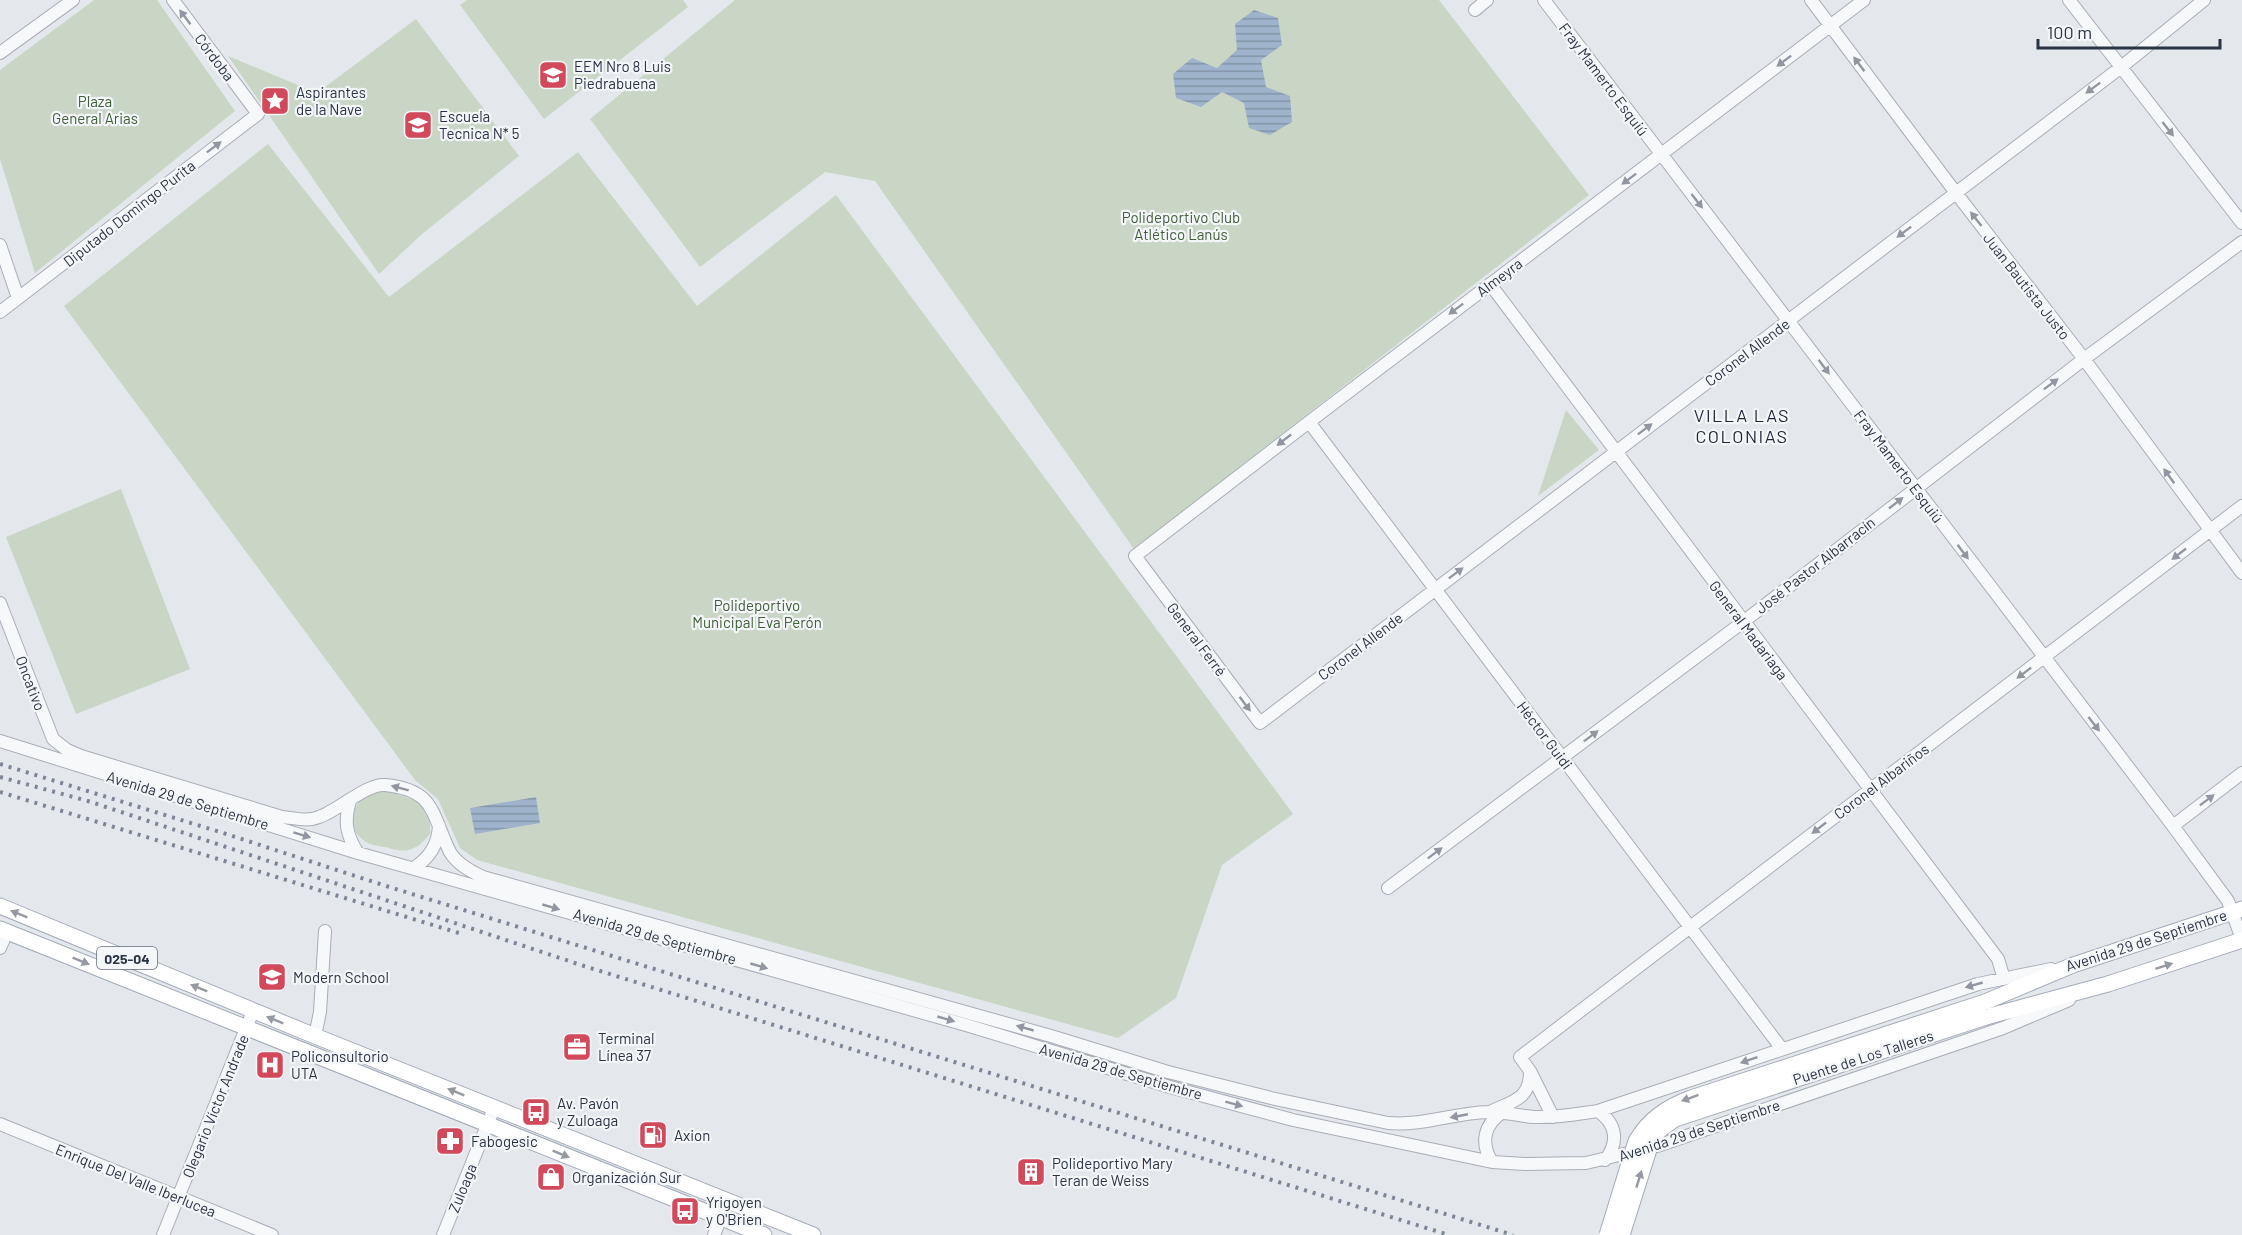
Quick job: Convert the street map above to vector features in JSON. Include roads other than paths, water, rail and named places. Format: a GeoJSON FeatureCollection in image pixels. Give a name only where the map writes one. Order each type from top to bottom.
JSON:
{"type":"FeatureCollection","features":[{"type":"Feature","properties":{"kind":"main road","name":"025-04"},"geometry":{"type":"LineString","coordinates":[[0,906],[253,1011],[813,1235]]}},
{"type":"Feature","properties":{"kind":"main road","name":"Avenida 29 de Septiembre"},"geometry":{"type":"LineString","coordinates":[[2073,965],[2238,911]]}},
{"type":"Feature","properties":{"kind":"main road","name":"025-04"},"geometry":{"type":"LineString","coordinates":[[3,930],[764,1235]]}},
{"type":"Feature","properties":{"kind":"main road","name":"Avenida 29 de Septiembre"},"geometry":{"type":"LineString","coordinates":[[2108,984],[2242,940]]}},
{"type":"Feature","properties":{"kind":"main road","name":"Puente de Los Talleres"},"geometry":{"type":"LineString","coordinates":[[1622,1235],[1652,1140],[1660,1130],[1675,1119],[1985,1009],[2073,965]]}},
{"type":"Feature","properties":{"kind":"main road","name":"Puente de Los Talleres"},"geometry":{"type":"LineString","coordinates":[[1607,1235],[1636,1141],[1643,1129],[1665,1110],[1691,1098],[1985,1009],[2108,984]]}},
{"type":"Feature","properties":{"kind":"street"},"geometry":{"type":"LineString","coordinates":[[0,53],[73,0]]}},
{"type":"Feature","properties":{"kind":"street","name":"Córdoba"},"geometry":{"type":"LineString","coordinates":[[172,0],[258,114]]}},
{"type":"Feature","properties":{"kind":"street"},"geometry":{"type":"LineString","coordinates":[[1475,9],[1487,0]]}},
{"type":"Feature","properties":{"kind":"street","name":"Fray Mamerto Esquiú"},"geometry":{"type":"LineString","coordinates":[[1544,0],[2228,901],[2238,911],[2242,940]]}},
{"type":"Feature","properties":{"kind":"street","name":"Juan Bautista Justo"},"geometry":{"type":"LineString","coordinates":[[1811,0],[2084,359],[2242,573]]}},
{"type":"Feature","properties":{"kind":"street","name":"Almeyra"},"geometry":{"type":"LineString","coordinates":[[1135,556],[1864,0]]}},
{"type":"Feature","properties":{"kind":"street"},"geometry":{"type":"LineString","coordinates":[[2068,0],[2242,223]]}},
{"type":"Feature","properties":{"kind":"street","name":"Coronel Allende"},"geometry":{"type":"LineString","coordinates":[[1260,723],[2120,68],[2205,0]]}},
{"type":"Feature","properties":{"kind":"street","name":"Diputado Domingo Purita"},"geometry":{"type":"LineString","coordinates":[[0,312],[258,114]]}},
{"type":"Feature","properties":{"kind":"street","name":"José Pastor Albarracín"},"geometry":{"type":"LineString","coordinates":[[1388,888],[1743,622],[2084,359],[2242,242]]}},
{"type":"Feature","properties":{"kind":"street"},"geometry":{"type":"LineString","coordinates":[[0,245],[18,298]]}},
{"type":"Feature","properties":{"kind":"street","name":"General Madariaga"},"geometry":{"type":"LineString","coordinates":[[1490,284],[1998,958],[2004,979]]}},
{"type":"Feature","properties":{"kind":"street","name":"Héctor Guidi"},"geometry":{"type":"LineString","coordinates":[[1309,422],[1782,1049]]}},
{"type":"Feature","properties":{"kind":"street","name":"Coronel Albariños"},"geometry":{"type":"LineString","coordinates":[[1530,1071],[1520,1057],[2242,506]]}},
{"type":"Feature","properties":{"kind":"street","name":"General Ferré"},"geometry":{"type":"LineString","coordinates":[[1135,556],[1260,723]]}},
{"type":"Feature","properties":{"kind":"street","name":"Oncativo"},"geometry":{"type":"LineString","coordinates":[[0,603],[53,739]]}},
{"type":"Feature","properties":{"kind":"street"},"geometry":{"type":"LineString","coordinates":[[31,750],[42,748],[53,739]]}},
{"type":"Feature","properties":{"kind":"street","name":"Avenida 29 de Septiembre"},"geometry":{"type":"LineString","coordinates":[[53,739],[67,750],[81,756],[282,817],[312,819],[350,801],[369,788],[383,784],[422,796],[439,822],[451,853],[468,870],[483,877],[1052,1036],[1168,1072],[1271,1098],[1388,1123],[1430,1122],[1489,1112],[1553,1117],[1598,1111],[1978,984],[2073,965]]}},
{"type":"Feature","properties":{"kind":"street","name":"Avenida 29 de Septiembre"},"geometry":{"type":"LineString","coordinates":[[0,741],[358,853],[947,1019],[1170,1087],[1293,1120],[1492,1162],[1570,1164],[1605,1160],[1657,1146],[2002,1028],[2108,984]]}},
{"type":"Feature","properties":{"kind":"street"},"geometry":{"type":"LineString","coordinates":[[2173,826],[2242,773]]}},
{"type":"Feature","properties":{"kind":"street"},"geometry":{"type":"LineString","coordinates":[[350,801],[346,814],[346,828],[350,841],[358,853]]}},
{"type":"Feature","properties":{"kind":"street"},"geometry":{"type":"LineString","coordinates":[[414,868],[434,849],[439,836],[439,822]]}},
{"type":"Feature","properties":{"kind":"street"},"geometry":{"type":"LineString","coordinates":[[0,948],[3,930]]}},
{"type":"Feature","properties":{"kind":"street"},"geometry":{"type":"LineString","coordinates":[[315,1036],[320,1012],[325,931]]}},
{"type":"Feature","properties":{"kind":"street","name":"Olegario Víctor Andrade"},"geometry":{"type":"LineString","coordinates":[[163,1235],[253,1011]]}},
{"type":"Feature","properties":{"kind":"street"},"geometry":{"type":"LineString","coordinates":[[1489,1112],[1524,1094],[1530,1084],[1530,1071]]}},
{"type":"Feature","properties":{"kind":"street"},"geometry":{"type":"LineString","coordinates":[[1530,1071],[1553,1117]]}},
{"type":"Feature","properties":{"kind":"street","name":"Zuloaga"},"geometry":{"type":"LineString","coordinates":[[442,1235],[494,1108]]}},
{"type":"Feature","properties":{"kind":"street"},"geometry":{"type":"LineString","coordinates":[[1598,1111],[1610,1122],[1615,1138],[1614,1146],[1605,1160]]}},
{"type":"Feature","properties":{"kind":"street"},"geometry":{"type":"LineString","coordinates":[[1492,1162],[1484,1138],[1490,1123],[1503,1112]]}},
{"type":"Feature","properties":{"kind":"street","name":"Enrique Del Valle Iberlucea"},"geometry":{"type":"LineString","coordinates":[[0,1124],[272,1235]]}},
{"type":"Feature","properties":{"kind":"street"},"geometry":{"type":"LineString","coordinates":[[714,1235],[728,1200]]}},
{"type":"Feature","properties":{"kind":"water"},"geometry":{"type":"Polygon","coordinates":[[[1254,10],[1278,18],[1282,45],[1261,60],[1266,87],[1290,96],[1292,122],[1270,135],[1249,128],[1244,103],[1222,92],[1201,107],[1176,98],[1173,74],[1192,58],[1217,68],[1237,50],[1235,24],[1254,10]]]}},
{"type":"Feature","properties":{"kind":"water"},"geometry":{"type":"Polygon","coordinates":[[[536,797],[540,823],[475,834],[470,808],[536,797]]]}},
{"type":"Feature","properties":{"kind":"railway"},"geometry":{"type":"LineString","coordinates":[[0,764],[1513,1235]]}},
{"type":"Feature","properties":{"kind":"railway"},"geometry":{"type":"LineString","coordinates":[[0,777],[88,801],[584,966],[1449,1235]]}},
{"type":"Feature","properties":{"kind":"railway"},"geometry":{"type":"LineString","coordinates":[[0,792],[462,934]]}},
{"type":"Feature","properties":{"kind":"place","name":"EEM Nro 8 Luis Piedrabuena"},"geometry":{"type":"Point","coordinates":[553,75]}},
{"type":"Feature","properties":{"kind":"place","name":"Aspirantes de la Nave"},"geometry":{"type":"Point","coordinates":[275,101]}},
{"type":"Feature","properties":{"kind":"place","name":"Escuela Tecnica N* 5"},"geometry":{"type":"Point","coordinates":[418,125]}},
{"type":"Feature","properties":{"kind":"place","name":"Modern School"},"geometry":{"type":"Point","coordinates":[272,977]}},
{"type":"Feature","properties":{"kind":"place","name":"Terminal Línea 37"},"geometry":{"type":"Point","coordinates":[577,1047]}},
{"type":"Feature","properties":{"kind":"place","name":"Policonsultorio UTA"},"geometry":{"type":"Point","coordinates":[270,1065]}},
{"type":"Feature","properties":{"kind":"place","name":"Av. Pavón y Zuloaga"},"geometry":{"type":"Point","coordinates":[536,1112]}},
{"type":"Feature","properties":{"kind":"place","name":"Axion"},"geometry":{"type":"Point","coordinates":[653,1135]}},
{"type":"Feature","properties":{"kind":"place","name":"Fabogesic"},"geometry":{"type":"Point","coordinates":[450,1141]}},
{"type":"Feature","properties":{"kind":"place","name":"Polideportivo Mary Teran de Weiss"},"geometry":{"type":"Point","coordinates":[1031,1172]}},
{"type":"Feature","properties":{"kind":"place","name":"Organización Sur"},"geometry":{"type":"Point","coordinates":[551,1177]}},
{"type":"Feature","properties":{"kind":"place","name":"Yrigoyen y O'Brien"},"geometry":{"type":"Point","coordinates":[685,1211]}},
{"type":"Feature","properties":{"kind":"district","name":"VILLA LAS COLONIAS"},"geometry":{"type":"Point","coordinates":[1742,425]}},
{"type":"Feature","properties":{"kind":"park label","name":"Plaza General Arias"},"geometry":{"type":"Point","coordinates":[95,110]}},
{"type":"Feature","properties":{"kind":"park label","name":"Polideportivo Club Atlético Lanús"},"geometry":{"type":"Point","coordinates":[1181,226]}},
{"type":"Feature","properties":{"kind":"park label","name":"Polideportivo Municipal Eva Perón"},"geometry":{"type":"Point","coordinates":[757,614]}}]}
